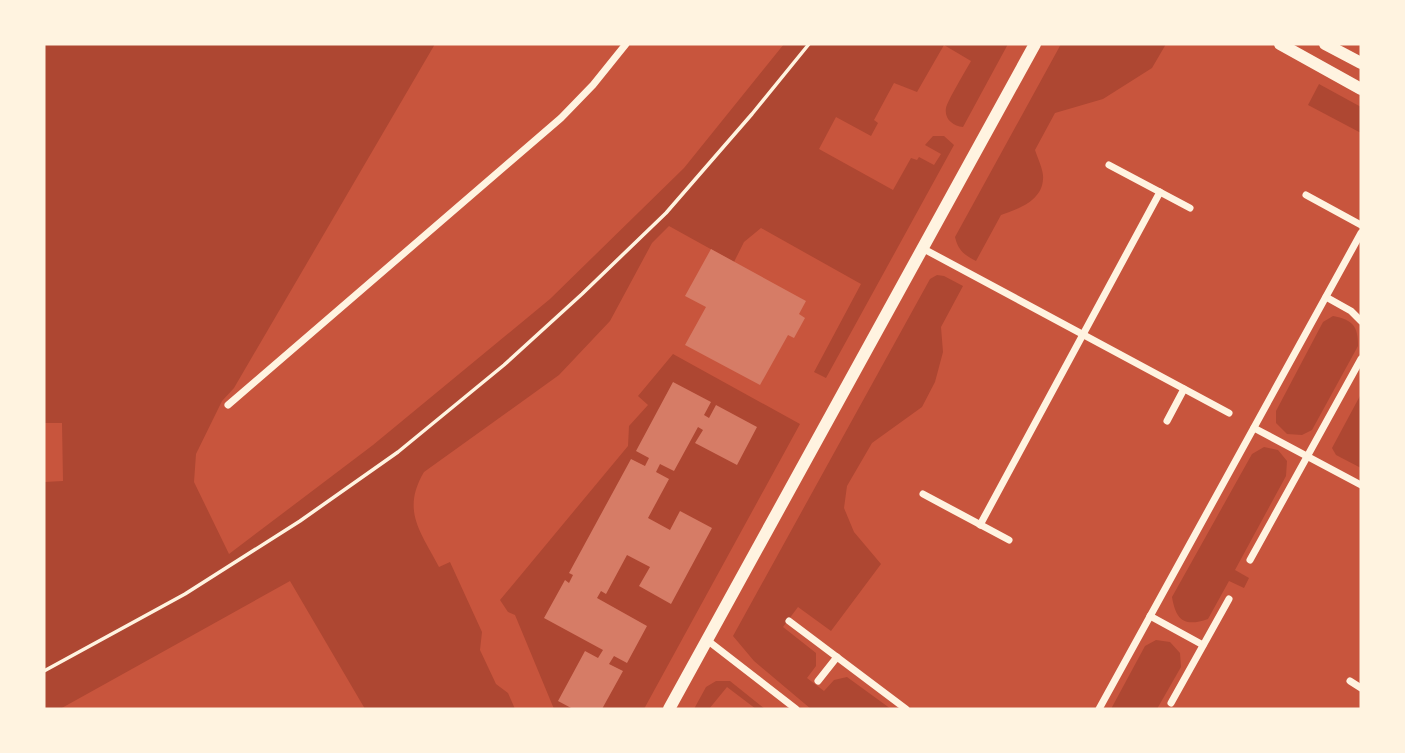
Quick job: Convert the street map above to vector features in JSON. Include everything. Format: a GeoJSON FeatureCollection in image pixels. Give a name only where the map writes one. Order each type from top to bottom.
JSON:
{"type":"FeatureCollection","features":[{"type":"Feature","properties":{"kind":"street"},"geometry":{"type":"LineString","coordinates":[[228,405],[561,118],[593,85],[626,44]]}},
{"type":"Feature","properties":{"kind":"street"},"geometry":{"type":"LineString","coordinates":[[669,709],[1035,44]]}},
{"type":"Feature","properties":{"kind":"street"},"geometry":{"type":"LineString","coordinates":[[1280,44],[1361,89]]}},
{"type":"Feature","properties":{"kind":"street"},"geometry":{"type":"LineString","coordinates":[[1325,44],[1361,63]]}},
{"type":"Feature","properties":{"kind":"street"},"geometry":{"type":"LineString","coordinates":[[1110,165],[1190,208]]}},
{"type":"Feature","properties":{"kind":"street"},"geometry":{"type":"LineString","coordinates":[[980,525],[1160,192]]}},
{"type":"Feature","properties":{"kind":"street"},"geometry":{"type":"LineString","coordinates":[[1306,195],[1361,225]]}},
{"type":"Feature","properties":{"kind":"street"},"geometry":{"type":"LineString","coordinates":[[1099,709],[1361,233]]}},
{"type":"Feature","properties":{"kind":"street"},"geometry":{"type":"LineString","coordinates":[[922,248],[1229,413]]}},
{"type":"Feature","properties":{"kind":"street"},"geometry":{"type":"LineString","coordinates":[[1326,297],[1351,311],[1361,321]]}},
{"type":"Feature","properties":{"kind":"street"},"geometry":{"type":"LineString","coordinates":[[1250,560],[1361,359]]}},
{"type":"Feature","properties":{"kind":"street"},"geometry":{"type":"LineString","coordinates":[[1167,421],[1184,389]]}},
{"type":"Feature","properties":{"kind":"street"},"geometry":{"type":"LineString","coordinates":[[1254,428],[1361,485]]}},
{"type":"Feature","properties":{"kind":"street"},"geometry":{"type":"LineString","coordinates":[[923,494],[1009,540]]}},
{"type":"Feature","properties":{"kind":"street"},"geometry":{"type":"LineString","coordinates":[[1171,703],[1229,599]]}},
{"type":"Feature","properties":{"kind":"street"},"geometry":{"type":"LineString","coordinates":[[1150,616],[1203,645]]}},
{"type":"Feature","properties":{"kind":"street"},"geometry":{"type":"LineString","coordinates":[[789,621],[906,709]]}},
{"type":"Feature","properties":{"kind":"street"},"geometry":{"type":"LineString","coordinates":[[707,640],[796,709]]}},
{"type":"Feature","properties":{"kind":"street"},"geometry":{"type":"LineString","coordinates":[[818,681],[837,657]]}},
{"type":"Feature","properties":{"kind":"street"},"geometry":{"type":"LineString","coordinates":[[1350,681],[1361,688]]}},
{"type":"Feature","properties":{"kind":"path"},"geometry":{"type":"LineString","coordinates":[[44,671],[185,594],[300,522],[398,452],[504,365],[666,213],[809,44]]}},
{"type":"Feature","properties":{"kind":"shaded area"},"geometry":{"type":"Polygon","coordinates":[[[44,44],[435,44],[234,388],[222,401],[196,454],[194,482],[229,554],[373,445],[550,299],[684,168],[784,44],[1008,44],[963,127],[950,121],[946,108],[971,61],[944,45],[917,92],[894,83],[874,120],[878,123],[871,136],[836,117],[819,149],[893,190],[911,158],[917,160],[919,157],[934,165],[941,154],[925,145],[933,136],[944,136],[954,145],[826,378],[814,372],[861,284],[761,228],[744,242],[734,262],[669,226],[652,243],[610,321],[559,375],[424,472],[414,498],[420,532],[439,567],[450,562],[482,632],[480,650],[496,684],[508,693],[515,709],[365,709],[290,581],[60,709],[44,709],[44,482],[63,481],[62,423],[44,423],[44,44]]]}},
{"type":"Feature","properties":{"kind":"shaded area"},"geometry":{"type":"Polygon","coordinates":[[[1061,44],[1166,44],[1152,68],[1103,99],[1055,113],[1035,150],[1042,169],[1042,187],[1028,203],[1001,215],[976,261],[962,252],[955,237],[1061,44]]]}},
{"type":"Feature","properties":{"kind":"shaded area"},"geometry":{"type":"Polygon","coordinates":[[[1319,84],[1361,107],[1361,133],[1308,105],[1319,84]]]}},
{"type":"Feature","properties":{"kind":"shaded area"},"geometry":{"type":"Polygon","coordinates":[[[937,275],[963,286],[941,327],[943,352],[935,382],[922,407],[872,443],[847,486],[844,508],[854,532],[881,564],[831,631],[798,607],[783,627],[816,653],[816,666],[807,678],[824,691],[834,680],[847,677],[891,709],[811,709],[754,661],[733,636],[930,279],[937,275]]]}},
{"type":"Feature","properties":{"kind":"shaded area"},"geometry":{"type":"Polygon","coordinates":[[[1333,316],[1353,325],[1358,346],[1312,430],[1302,435],[1287,434],[1276,423],[1276,411],[1323,322],[1333,316]]]}},
{"type":"Feature","properties":{"kind":"shaded area"},"geometry":{"type":"Polygon","coordinates":[[[673,354],[800,424],[644,709],[554,709],[515,615],[508,612],[500,600],[628,446],[629,426],[648,405],[638,396],[673,354]]]}},
{"type":"Feature","properties":{"kind":"shaded area"},"geometry":{"type":"Polygon","coordinates":[[[1361,394],[1361,468],[1336,455],[1332,448],[1361,394]]]}},
{"type":"Feature","properties":{"kind":"shaded area"},"geometry":{"type":"Polygon","coordinates":[[[1264,447],[1278,450],[1287,461],[1286,476],[1235,570],[1249,578],[1244,588],[1229,581],[1208,619],[1193,622],[1183,620],[1176,612],[1172,597],[1252,454],[1264,447]]]}},
{"type":"Feature","properties":{"kind":"shaded area"},"geometry":{"type":"Polygon","coordinates":[[[1156,640],[1170,642],[1180,653],[1181,667],[1157,709],[1111,709],[1145,646],[1156,640]]]}},
{"type":"Feature","properties":{"kind":"shaded area"},"geometry":{"type":"Polygon","coordinates":[[[716,681],[730,681],[765,709],[756,709],[727,687],[709,709],[694,709],[706,687],[716,681]]]}},
{"type":"Feature","properties":{"kind":"building"},"geometry":{"type":"Polygon","coordinates":[[[711,249],[806,301],[799,314],[805,318],[794,338],[788,335],[760,385],[685,345],[706,307],[685,296],[711,249]]]}},
{"type":"Feature","properties":{"kind":"building"},"geometry":{"type":"Polygon","coordinates":[[[673,382],[711,402],[704,415],[709,418],[716,405],[757,427],[737,465],[695,443],[703,430],[698,427],[674,471],[660,464],[656,472],[669,479],[648,518],[670,530],[680,511],[712,528],[671,604],[639,586],[650,567],[627,555],[606,594],[601,591],[597,598],[647,626],[627,663],[614,656],[609,664],[623,671],[602,709],[573,709],[558,701],[585,651],[598,658],[603,650],[544,618],[565,580],[569,583],[573,575],[569,573],[631,459],[645,466],[649,458],[636,451],[673,382]]]}}]}
